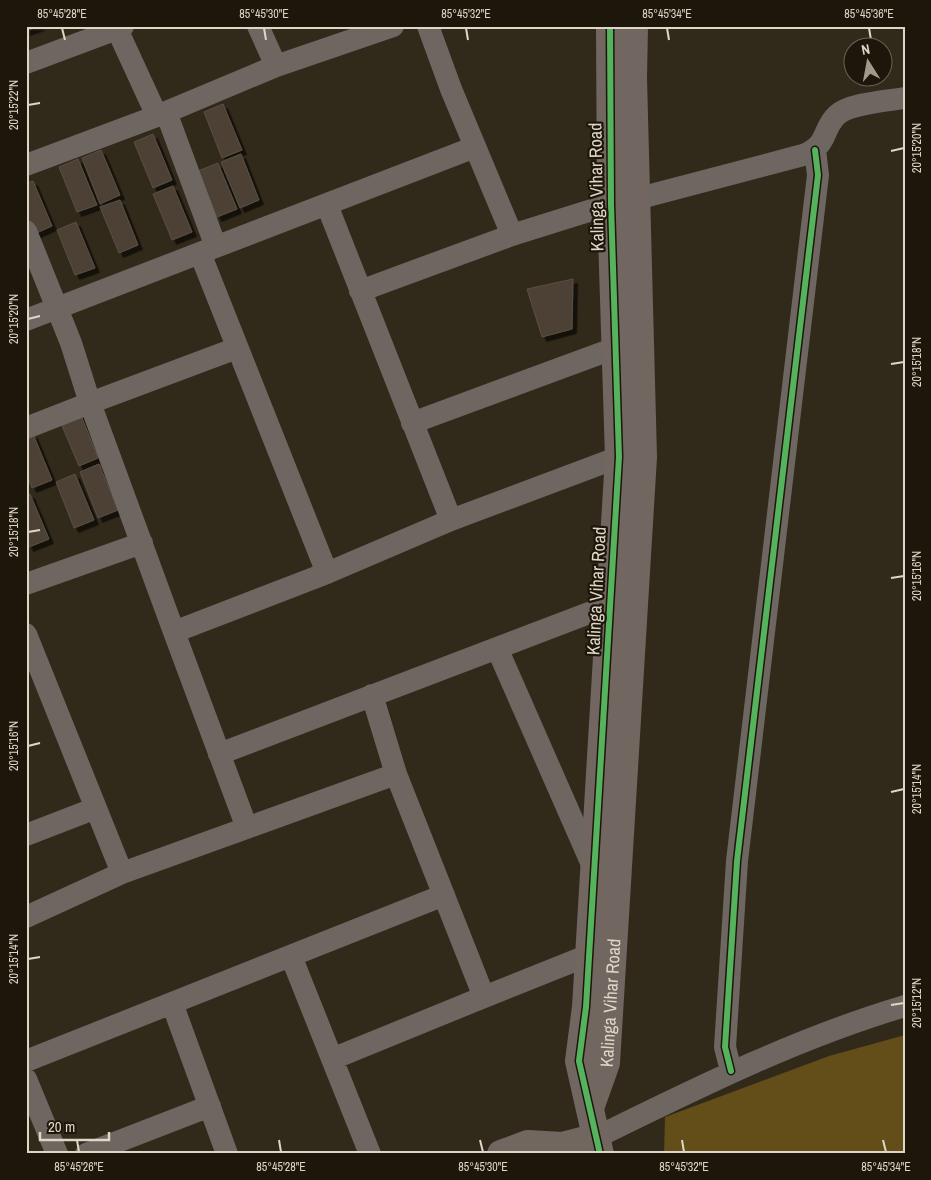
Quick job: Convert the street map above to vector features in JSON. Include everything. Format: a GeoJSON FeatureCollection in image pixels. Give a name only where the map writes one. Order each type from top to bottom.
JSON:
{"type":"FeatureCollection","features":[{"type":"Feature","properties":{"kind":"street"},"geometry":{"type":"LineString","coordinates":[[258,26],[276,66]]}},
{"type":"Feature","properties":{"kind":"street"},"geometry":{"type":"LineString","coordinates":[[26,165],[162,114],[276,66],[393,26]]}},
{"type":"Feature","properties":{"kind":"street"},"geometry":{"type":"LineString","coordinates":[[428,26],[475,147],[512,235]]}},
{"type":"Feature","properties":{"kind":"street","name":"Kalinga Vihar Road"},"geometry":{"type":"LineString","coordinates":[[590,1108],[606,1063],[631,457],[624,202],[610,26]]}},
{"type":"Feature","properties":{"kind":"street","name":"Kalinga Vihar Road"},"geometry":{"type":"LineString","coordinates":[[598,1145],[579,1061],[589,955],[610,605],[631,457],[615,348],[634,26]]}},
{"type":"Feature","properties":{"kind":"street"},"geometry":{"type":"LineString","coordinates":[[26,63],[119,27],[162,114],[208,250],[237,348],[327,573]]}},
{"type":"Feature","properties":{"kind":"street"},"geometry":{"type":"LineString","coordinates":[[360,291],[512,235],[624,202],[815,150],[823,141],[833,120],[844,111],[905,98]]}},
{"type":"Feature","properties":{"kind":"street"},"geometry":{"type":"LineString","coordinates":[[26,320],[475,147]]}},
{"type":"Feature","properties":{"kind":"street"},"geometry":{"type":"LineString","coordinates":[[732,1071],[725,1047],[737,861],[818,175],[815,150]]}},
{"type":"Feature","properties":{"kind":"street"},"geometry":{"type":"LineString","coordinates":[[326,205],[450,520]]}},
{"type":"Feature","properties":{"kind":"street"},"geometry":{"type":"LineString","coordinates":[[26,231],[57,308],[90,403],[247,828]]}},
{"type":"Feature","properties":{"kind":"street"},"geometry":{"type":"LineString","coordinates":[[26,428],[237,348]]}},
{"type":"Feature","properties":{"kind":"street"},"geometry":{"type":"LineString","coordinates":[[412,423],[615,348]]}},
{"type":"Feature","properties":{"kind":"street"},"geometry":{"type":"LineString","coordinates":[[174,632],[327,573],[450,520],[631,457]]}},
{"type":"Feature","properties":{"kind":"street"},"geometry":{"type":"LineString","coordinates":[[26,584],[142,544]]}},
{"type":"Feature","properties":{"kind":"street"},"geometry":{"type":"LineString","coordinates":[[219,754],[610,605]]}},
{"type":"Feature","properties":{"kind":"street"},"geometry":{"type":"LineString","coordinates":[[26,634],[35,679],[96,808],[122,873]]}},
{"type":"Feature","properties":{"kind":"street"},"geometry":{"type":"LineString","coordinates":[[497,648],[594,869]]}},
{"type":"Feature","properties":{"kind":"street"},"geometry":{"type":"LineString","coordinates":[[372,696],[396,774],[484,997]]}},
{"type":"Feature","properties":{"kind":"street"},"geometry":{"type":"LineString","coordinates":[[26,917],[122,873],[396,774]]}},
{"type":"Feature","properties":{"kind":"street"},"geometry":{"type":"LineString","coordinates":[[26,835],[96,808]]}},
{"type":"Feature","properties":{"kind":"street"},"geometry":{"type":"LineString","coordinates":[[26,1061],[444,895]]}},
{"type":"Feature","properties":{"kind":"street"},"geometry":{"type":"LineString","coordinates":[[332,1059],[589,955]]}},
{"type":"Feature","properties":{"kind":"street"},"geometry":{"type":"LineString","coordinates":[[291,956],[370,1154]]}},
{"type":"Feature","properties":{"kind":"street"},"geometry":{"type":"LineString","coordinates":[[172,1003],[227,1154]]}},
{"type":"Feature","properties":{"kind":"street"},"geometry":{"type":"LineString","coordinates":[[501,1154],[528,1144],[558,1150],[598,1145],[732,1071],[860,1019],[905,1006]]}},
{"type":"Feature","properties":{"kind":"street"},"geometry":{"type":"LineString","coordinates":[[26,1079],[57,1154]]}},
{"type":"Feature","properties":{"kind":"street"},"geometry":{"type":"LineString","coordinates":[[86,1154],[210,1106]]}},
{"type":"Feature","properties":{"kind":"shaded area"},"geometry":{"type":"Polygon","coordinates":[[[905,1035],[905,1154],[664,1154],[665,1117],[829,1056],[905,1035]]]}},
{"type":"Feature","properties":{"kind":"building"},"geometry":{"type":"Polygon","coordinates":[[[26,26],[40,26],[26,31],[26,26]]]}},
{"type":"Feature","properties":{"kind":"building"},"geometry":{"type":"Polygon","coordinates":[[[223,104],[242,150],[222,158],[204,112],[223,104]]]}},
{"type":"Feature","properties":{"kind":"building"},"geometry":{"type":"Polygon","coordinates":[[[153,134],[172,180],[153,188],[134,142],[153,134]]]}},
{"type":"Feature","properties":{"kind":"building"},"geometry":{"type":"Polygon","coordinates":[[[101,150],[120,195],[100,204],[82,158],[101,150]]]}},
{"type":"Feature","properties":{"kind":"building"},"geometry":{"type":"Polygon","coordinates":[[[241,154],[259,200],[240,208],[221,162],[241,154]]]}},
{"type":"Feature","properties":{"kind":"building"},"geometry":{"type":"Polygon","coordinates":[[[78,159],[97,205],[77,212],[59,167],[78,159]]]}},
{"type":"Feature","properties":{"kind":"building"},"geometry":{"type":"Polygon","coordinates":[[[218,163],[237,209],[217,217],[198,171],[218,163]]]}},
{"type":"Feature","properties":{"kind":"building"},"geometry":{"type":"Polygon","coordinates":[[[33,181],[52,226],[32,235],[26,221],[26,183],[33,181]]]}},
{"type":"Feature","properties":{"kind":"building"},"geometry":{"type":"Polygon","coordinates":[[[173,186],[192,232],[172,240],[153,194],[173,186]]]}},
{"type":"Feature","properties":{"kind":"building"},"geometry":{"type":"Polygon","coordinates":[[[120,200],[138,245],[119,253],[100,207],[120,200]]]}},
{"type":"Feature","properties":{"kind":"building"},"geometry":{"type":"Polygon","coordinates":[[[76,222],[95,268],[75,275],[57,230],[76,222]]]}},
{"type":"Feature","properties":{"kind":"building"},"geometry":{"type":"Polygon","coordinates":[[[573,279],[572,329],[542,337],[527,289],[573,279]]]}},
{"type":"Feature","properties":{"kind":"building"},"geometry":{"type":"Polygon","coordinates":[[[80,413],[98,458],[79,466],[60,421],[80,413]]]}},
{"type":"Feature","properties":{"kind":"building"},"geometry":{"type":"Polygon","coordinates":[[[33,434],[52,480],[32,488],[26,473],[26,437],[33,434]]]}},
{"type":"Feature","properties":{"kind":"building"},"geometry":{"type":"Polygon","coordinates":[[[99,464],[118,510],[98,518],[80,472],[99,464]]]}},
{"type":"Feature","properties":{"kind":"building"},"geometry":{"type":"Polygon","coordinates":[[[75,474],[94,520],[74,528],[56,482],[75,474]]]}},
{"type":"Feature","properties":{"kind":"building"},"geometry":{"type":"Polygon","coordinates":[[[30,494],[49,539],[29,547],[26,540],[26,495],[30,494]]]}},
{"type":"Feature","properties":{"kind":"cycle path"},"geometry":{"type":"LineString","coordinates":[[600,1154],[579,1061],[586,1007],[619,457],[611,204],[610,26]]}},
{"type":"Feature","properties":{"kind":"cycle path"},"geometry":{"type":"LineString","coordinates":[[731,1071],[725,1047],[737,861],[818,175],[815,150]]}}]}
